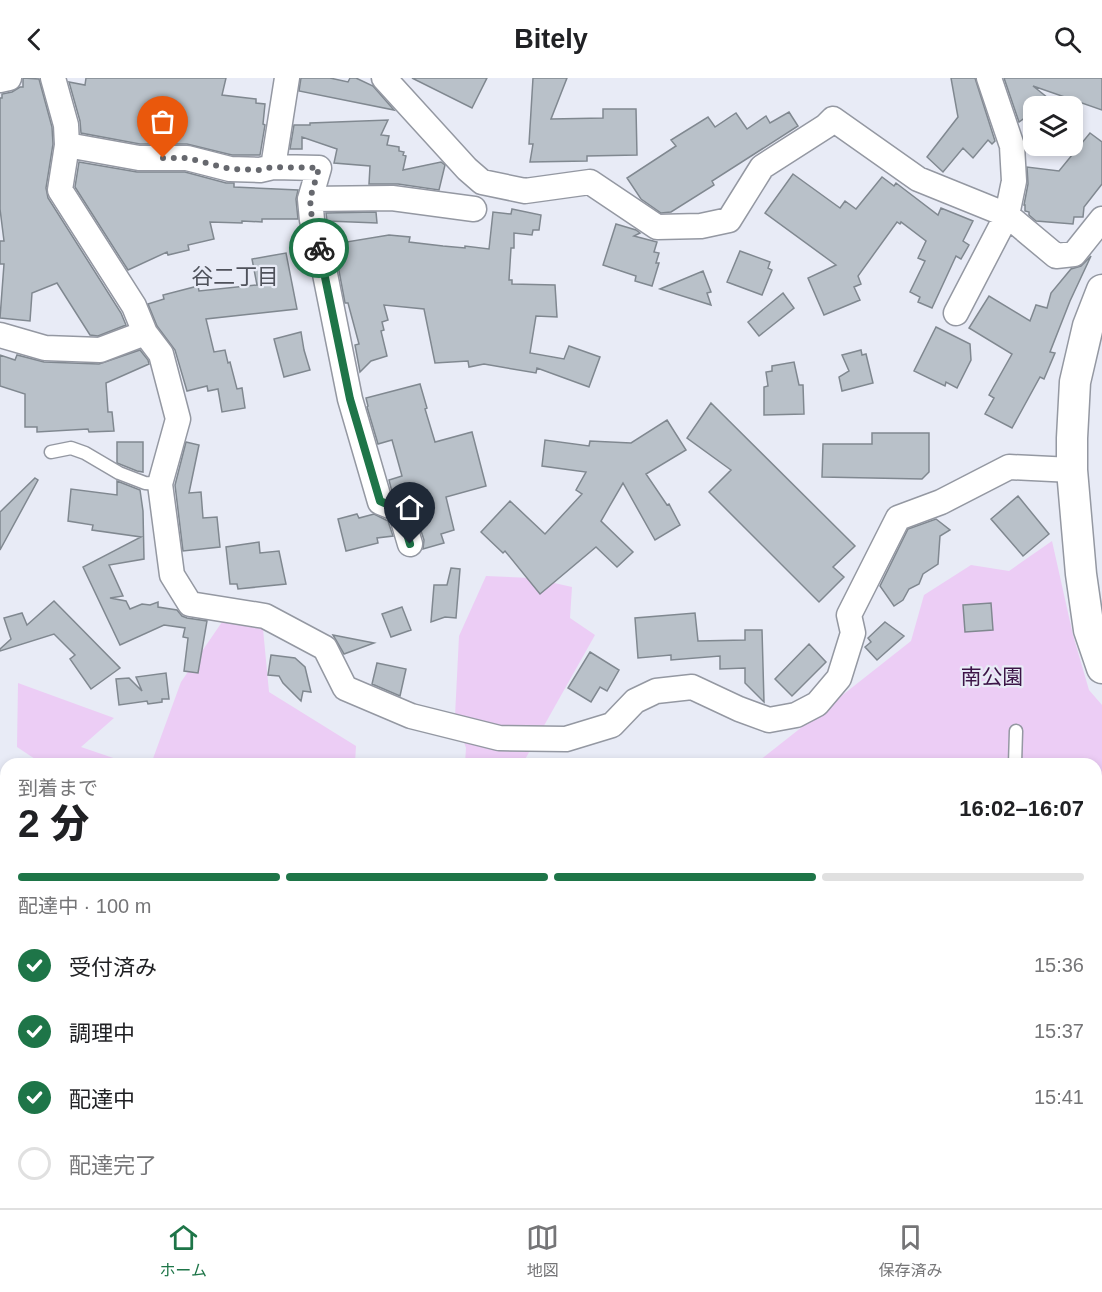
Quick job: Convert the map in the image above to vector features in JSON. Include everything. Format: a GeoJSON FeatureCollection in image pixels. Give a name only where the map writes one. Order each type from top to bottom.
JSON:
{"type":"FeatureCollection","features":[{"type":"Feature","properties":{"kind":"street"},"geometry":{"type":"LineString","coordinates":[[0,80],[9,78]]}},
{"type":"Feature","properties":{"kind":"street"},"geometry":{"type":"LineString","coordinates":[[53,78],[66,125],[67,145],[60,190],[134,306],[146,333],[161,354],[178,419],[159,484],[172,575],[190,604],[265,616],[325,648],[345,688],[411,716],[499,738],[566,739],[612,724],[635,701],[656,691],[692,687],[769,720],[796,715],[817,704],[839,678],[853,633],[849,615],[898,518],[941,502],[1009,467],[1072,470]]}},
{"type":"Feature","properties":{"kind":"street"},"geometry":{"type":"LineString","coordinates":[[273,167],[287,78]]}},
{"type":"Feature","properties":{"kind":"street"},"geometry":{"type":"LineString","coordinates":[[384,78],[467,169],[482,182],[525,191],[590,182],[657,227],[701,226],[729,220],[762,167],[826,126],[833,118],[918,179],[1007,215],[1056,256],[1074,254],[1102,219]]}},
{"type":"Feature","properties":{"kind":"street"},"geometry":{"type":"LineString","coordinates":[[956,313],[1007,215],[1014,181],[1012,147],[989,78]]}},
{"type":"Feature","properties":{"kind":"street"},"geometry":{"type":"LineString","coordinates":[[67,145],[139,158],[187,158],[230,169],[319,168],[310,199],[312,220],[319,244],[350,399],[380,501],[400,510],[410,544]]}},
{"type":"Feature","properties":{"kind":"street"},"geometry":{"type":"LineString","coordinates":[[310,199],[392,198],[474,209]]}},
{"type":"Feature","properties":{"kind":"street"},"geometry":{"type":"LineString","coordinates":[[1102,291],[1088,326],[1075,382],[1072,438],[1072,470],[1084,597],[1089,630],[1102,668]]}},
{"type":"Feature","properties":{"kind":"street"},"geometry":{"type":"LineString","coordinates":[[0,335],[45,348],[100,350],[146,333]]}},
{"type":"Feature","properties":{"kind":"lane"},"geometry":{"type":"LineString","coordinates":[[51,452],[71,448],[85,453],[120,473],[145,483],[159,484]]}},
{"type":"Feature","properties":{"kind":"lane"},"geometry":{"type":"LineString","coordinates":[[1016,731],[1016,758]]}},
{"type":"Feature","properties":{"kind":"green space","name":"南公園"},"geometry":{"type":"Polygon","coordinates":[[[1052,541],[1073,635],[1089,690],[1102,705],[1102,758],[763,758],[911,641],[924,595],[971,565],[1009,571],[1052,541]]]}},
{"type":"Feature","properties":{"kind":"green space"},"geometry":{"type":"Polygon","coordinates":[[[486,576],[532,578],[572,587],[570,618],[595,635],[526,758],[465,758],[466,748],[455,716],[459,636],[486,576]]]}},
{"type":"Feature","properties":{"kind":"green space"},"geometry":{"type":"Polygon","coordinates":[[[222,622],[263,629],[269,692],[356,746],[355,758],[153,758],[181,682],[222,622]]]}},
{"type":"Feature","properties":{"kind":"green space"},"geometry":{"type":"Polygon","coordinates":[[[18,683],[114,718],[81,747],[113,758],[34,758],[17,747],[18,683]]]}},
{"type":"Feature","properties":{"kind":"building"},"geometry":{"type":"Polygon","coordinates":[[[23,78],[39,79],[52,127],[53,144],[46,188],[48,198],[121,313],[126,325],[98,336],[90,335],[57,283],[32,293],[30,321],[0,318],[4,264],[0,264],[0,241],[4,241],[0,209],[0,98],[2,94],[23,87],[23,78]]]}},
{"type":"Feature","properties":{"kind":"building"},"geometry":{"type":"Polygon","coordinates":[[[86,78],[226,78],[222,95],[256,99],[256,103],[265,104],[263,124],[265,125],[260,155],[232,155],[187,144],[140,144],[81,133],[69,82],[85,85],[86,78]]]}},
{"type":"Feature","properties":{"kind":"building"},"geometry":{"type":"Polygon","coordinates":[[[301,78],[330,78],[348,82],[350,78],[356,78],[373,86],[394,110],[299,91],[301,78]]]}},
{"type":"Feature","properties":{"kind":"building"},"geometry":{"type":"Polygon","coordinates":[[[412,78],[487,78],[472,108],[412,78]]]}},
{"type":"Feature","properties":{"kind":"building"},"geometry":{"type":"Polygon","coordinates":[[[533,78],[567,78],[551,119],[603,118],[603,109],[636,109],[637,155],[587,156],[587,161],[530,162],[533,144],[529,144],[533,78]]]}},
{"type":"Feature","properties":{"kind":"building"},"geometry":{"type":"Polygon","coordinates":[[[951,78],[975,78],[995,141],[992,144],[988,140],[973,158],[963,148],[943,172],[927,157],[958,117],[951,78]]]}},
{"type":"Feature","properties":{"kind":"building"},"geometry":{"type":"Polygon","coordinates":[[[1004,78],[1102,78],[1102,110],[1083,103],[1083,96],[1062,96],[1033,86],[1046,96],[1023,96],[1023,119],[1019,122],[1004,78]]]}},
{"type":"Feature","properties":{"kind":"building"},"geometry":{"type":"Polygon","coordinates":[[[789,112],[798,126],[712,181],[714,185],[671,212],[661,213],[641,199],[627,178],[676,146],[671,140],[708,117],[715,127],[736,113],[747,129],[766,116],[770,123],[789,112]]]}},
{"type":"Feature","properties":{"kind":"building"},"geometry":{"type":"Polygon","coordinates":[[[388,120],[381,135],[389,136],[387,145],[399,147],[399,151],[404,152],[403,155],[406,156],[403,170],[441,162],[445,165],[439,190],[398,184],[369,184],[370,166],[334,163],[337,149],[302,137],[302,149],[290,149],[294,125],[388,120]]]}},
{"type":"Feature","properties":{"kind":"building"},"geometry":{"type":"Polygon","coordinates":[[[1090,133],[1102,142],[1102,184],[1084,207],[1083,217],[1074,217],[1073,224],[1036,221],[1029,215],[1029,212],[1025,211],[1024,205],[1028,184],[1027,167],[1059,171],[1071,156],[1083,156],[1083,142],[1090,133]]]}},
{"type":"Feature","properties":{"kind":"building"},"geometry":{"type":"Polygon","coordinates":[[[79,162],[137,172],[185,172],[234,183],[234,187],[298,190],[296,199],[298,219],[262,219],[262,222],[242,221],[242,223],[210,222],[214,239],[188,245],[189,250],[168,255],[167,252],[128,270],[75,187],[79,162]]]}},
{"type":"Feature","properties":{"kind":"building"},"geometry":{"type":"Polygon","coordinates":[[[793,174],[840,208],[845,201],[856,209],[882,177],[894,186],[896,183],[938,215],[941,208],[973,221],[963,241],[969,245],[961,259],[956,256],[932,308],[918,302],[920,297],[910,292],[925,261],[918,258],[926,241],[901,222],[900,224],[897,222],[858,276],[861,284],[854,287],[860,300],[824,315],[808,278],[836,265],[765,213],[793,174]]]}},
{"type":"Feature","properties":{"kind":"building"},"geometry":{"type":"Polygon","coordinates":[[[512,209],[541,215],[539,230],[533,230],[532,235],[514,233],[509,280],[512,280],[512,284],[555,285],[557,317],[536,316],[530,353],[564,359],[569,346],[600,357],[589,387],[537,368],[536,373],[484,364],[469,367],[468,361],[435,363],[424,309],[384,305],[388,320],[382,322],[384,330],[381,331],[387,356],[371,361],[360,372],[355,345],[359,344],[348,303],[345,303],[334,244],[389,235],[410,237],[409,242],[489,249],[493,212],[511,214],[512,209]]]}},
{"type":"Feature","properties":{"kind":"building"},"geometry":{"type":"Polygon","coordinates":[[[376,212],[377,223],[327,221],[326,213],[376,212]]]}},
{"type":"Feature","properties":{"kind":"building"},"geometry":{"type":"Polygon","coordinates":[[[616,224],[640,233],[634,236],[657,242],[654,252],[659,253],[656,263],[659,263],[652,286],[635,281],[636,276],[603,265],[616,224]]]}},
{"type":"Feature","properties":{"kind":"building"},"geometry":{"type":"Polygon","coordinates":[[[740,251],[770,262],[768,268],[772,270],[762,295],[727,282],[740,251]]]}},
{"type":"Feature","properties":{"kind":"building"},"geometry":{"type":"Polygon","coordinates":[[[286,253],[297,309],[206,319],[214,352],[225,350],[237,389],[242,388],[245,408],[222,412],[218,389],[208,391],[207,386],[187,391],[175,350],[157,326],[148,304],[164,299],[163,295],[198,286],[199,291],[257,285],[252,259],[286,253]]]}},
{"type":"Feature","properties":{"kind":"building"},"geometry":{"type":"Polygon","coordinates":[[[1091,256],[1050,352],[1055,353],[1044,379],[1040,377],[1012,428],[985,414],[994,398],[989,395],[1012,354],[969,328],[989,296],[1030,321],[1036,305],[1047,308],[1051,293],[1071,269],[1081,266],[1091,256]]]}},
{"type":"Feature","properties":{"kind":"building"},"geometry":{"type":"Polygon","coordinates":[[[703,271],[711,292],[707,293],[711,305],[660,289],[703,271]]]}},
{"type":"Feature","properties":{"kind":"building"},"geometry":{"type":"Polygon","coordinates":[[[783,293],[794,308],[759,336],[748,322],[783,293]]]}},
{"type":"Feature","properties":{"kind":"building"},"geometry":{"type":"Polygon","coordinates":[[[936,327],[970,344],[971,360],[957,388],[946,382],[945,386],[914,371],[936,327]]]}},
{"type":"Feature","properties":{"kind":"building"},"geometry":{"type":"Polygon","coordinates":[[[301,332],[310,370],[284,377],[274,339],[301,332]]]}},
{"type":"Feature","properties":{"kind":"building"},"geometry":{"type":"Polygon","coordinates":[[[140,350],[149,364],[106,383],[108,412],[112,412],[114,431],[89,432],[88,429],[37,432],[37,427],[25,427],[25,394],[0,386],[0,355],[15,360],[17,355],[44,362],[99,364],[140,350]]]}},
{"type":"Feature","properties":{"kind":"building"},"geometry":{"type":"Polygon","coordinates":[[[861,350],[862,355],[866,354],[873,383],[842,391],[839,377],[849,371],[842,355],[861,350]]]}},
{"type":"Feature","properties":{"kind":"building"},"geometry":{"type":"Polygon","coordinates":[[[794,362],[799,385],[803,385],[804,414],[764,415],[764,387],[768,386],[766,372],[772,371],[772,366],[794,362]]]}},
{"type":"Feature","properties":{"kind":"building"},"geometry":{"type":"Polygon","coordinates":[[[420,384],[435,442],[472,432],[486,486],[446,497],[454,530],[441,534],[444,543],[423,549],[424,540],[410,500],[392,492],[389,480],[402,476],[392,440],[378,444],[366,398],[420,384]]]}},
{"type":"Feature","properties":{"kind":"building"},"geometry":{"type":"Polygon","coordinates":[[[711,403],[855,546],[833,567],[844,577],[819,602],[709,492],[731,470],[687,438],[711,403]]]}},
{"type":"Feature","properties":{"kind":"building"},"geometry":{"type":"Polygon","coordinates":[[[667,420],[686,450],[646,474],[667,505],[669,504],[680,525],[655,540],[623,483],[601,521],[633,552],[617,567],[596,547],[540,594],[505,551],[503,553],[481,532],[510,501],[545,534],[582,494],[576,490],[586,472],[542,466],[545,440],[589,446],[590,441],[631,443],[667,420]]]}},
{"type":"Feature","properties":{"kind":"building"},"geometry":{"type":"Polygon","coordinates":[[[872,433],[929,433],[929,472],[922,479],[822,477],[823,444],[872,444],[872,433]]]}},
{"type":"Feature","properties":{"kind":"building"},"geometry":{"type":"Polygon","coordinates":[[[117,442],[143,442],[143,472],[117,463],[117,442]]]}},
{"type":"Feature","properties":{"kind":"building"},"geometry":{"type":"Polygon","coordinates":[[[186,442],[199,445],[189,493],[201,492],[203,518],[217,517],[220,547],[183,551],[175,485],[186,442]]]}},
{"type":"Feature","properties":{"kind":"building"},"geometry":{"type":"Polygon","coordinates":[[[35,478],[38,480],[0,550],[0,512],[35,478]]]}},
{"type":"Feature","properties":{"kind":"building"},"geometry":{"type":"Polygon","coordinates":[[[117,481],[140,490],[144,559],[109,565],[123,596],[110,598],[126,601],[130,609],[142,604],[150,605],[158,602],[158,607],[177,610],[187,618],[207,621],[198,673],[184,671],[188,638],[183,637],[185,628],[164,625],[120,645],[83,567],[141,537],[92,530],[93,525],[68,521],[71,489],[117,495],[117,481]]]}},
{"type":"Feature","properties":{"kind":"building"},"geometry":{"type":"Polygon","coordinates":[[[1018,496],[1049,534],[1023,556],[991,519],[1018,496]]]}},
{"type":"Feature","properties":{"kind":"building"},"geometry":{"type":"Polygon","coordinates":[[[357,514],[359,518],[374,514],[388,521],[393,536],[377,538],[378,543],[346,551],[338,519],[357,514]]]}},
{"type":"Feature","properties":{"kind":"building"},"geometry":{"type":"Polygon","coordinates":[[[936,519],[950,530],[940,536],[938,564],[923,574],[919,584],[909,589],[903,600],[894,606],[880,586],[908,529],[936,519]]]}},
{"type":"Feature","properties":{"kind":"building"},"geometry":{"type":"Polygon","coordinates":[[[259,542],[260,553],[279,551],[286,584],[238,589],[237,584],[230,584],[226,547],[259,542]]]}},
{"type":"Feature","properties":{"kind":"building"},"geometry":{"type":"Polygon","coordinates":[[[451,568],[460,569],[456,618],[445,617],[431,622],[434,585],[447,585],[451,568]]]}},
{"type":"Feature","properties":{"kind":"building"},"geometry":{"type":"Polygon","coordinates":[[[54,601],[120,668],[91,689],[70,659],[75,655],[54,634],[0,651],[11,639],[4,618],[22,613],[27,625],[54,601]]]}},
{"type":"Feature","properties":{"kind":"building"},"geometry":{"type":"Polygon","coordinates":[[[991,603],[993,630],[965,632],[963,605],[991,603]]]}},
{"type":"Feature","properties":{"kind":"building"},"geometry":{"type":"Polygon","coordinates":[[[402,607],[411,630],[391,637],[382,614],[402,607]]]}},
{"type":"Feature","properties":{"kind":"building"},"geometry":{"type":"Polygon","coordinates":[[[695,613],[698,641],[745,640],[745,630],[762,630],[764,702],[745,683],[745,668],[720,669],[720,656],[671,660],[671,655],[638,658],[635,618],[695,613]]]}},
{"type":"Feature","properties":{"kind":"building"},"geometry":{"type":"Polygon","coordinates":[[[885,622],[904,636],[877,660],[865,647],[871,642],[868,638],[885,622]]]}},
{"type":"Feature","properties":{"kind":"building"},"geometry":{"type":"Polygon","coordinates":[[[333,635],[374,643],[344,654],[333,635]]]}},
{"type":"Feature","properties":{"kind":"building"},"geometry":{"type":"Polygon","coordinates":[[[809,644],[826,662],[792,696],[775,679],[809,644]]]}},
{"type":"Feature","properties":{"kind":"building"},"geometry":{"type":"Polygon","coordinates":[[[590,652],[619,670],[607,691],[600,687],[591,702],[568,688],[590,652]]]}},
{"type":"Feature","properties":{"kind":"building"},"geometry":{"type":"Polygon","coordinates":[[[271,655],[295,658],[305,667],[311,692],[303,691],[301,701],[279,676],[268,675],[271,655]]]}},
{"type":"Feature","properties":{"kind":"building"},"geometry":{"type":"Polygon","coordinates":[[[377,663],[406,669],[400,696],[372,684],[377,663]]]}},
{"type":"Feature","properties":{"kind":"building"},"geometry":{"type":"Polygon","coordinates":[[[166,673],[169,699],[148,704],[147,701],[119,705],[116,679],[129,678],[142,691],[136,677],[166,673]]]}},
{"type":"Feature","properties":{"kind":"way so far"},"geometry":{"type":"LineString","coordinates":[[163,158],[187,158],[230,169],[319,168],[310,199],[312,220],[319,248]]}},
{"type":"Feature","properties":{"kind":"district","name":"谷二丁目"},"geometry":{"type":"Point","coordinates":[235,276]}},
{"type":"Feature","properties":{"kind":"route"},"geometry":{"type":"LineString","coordinates":[[319,248],[350,399],[380,501],[400,510],[410,544]]}}]}
